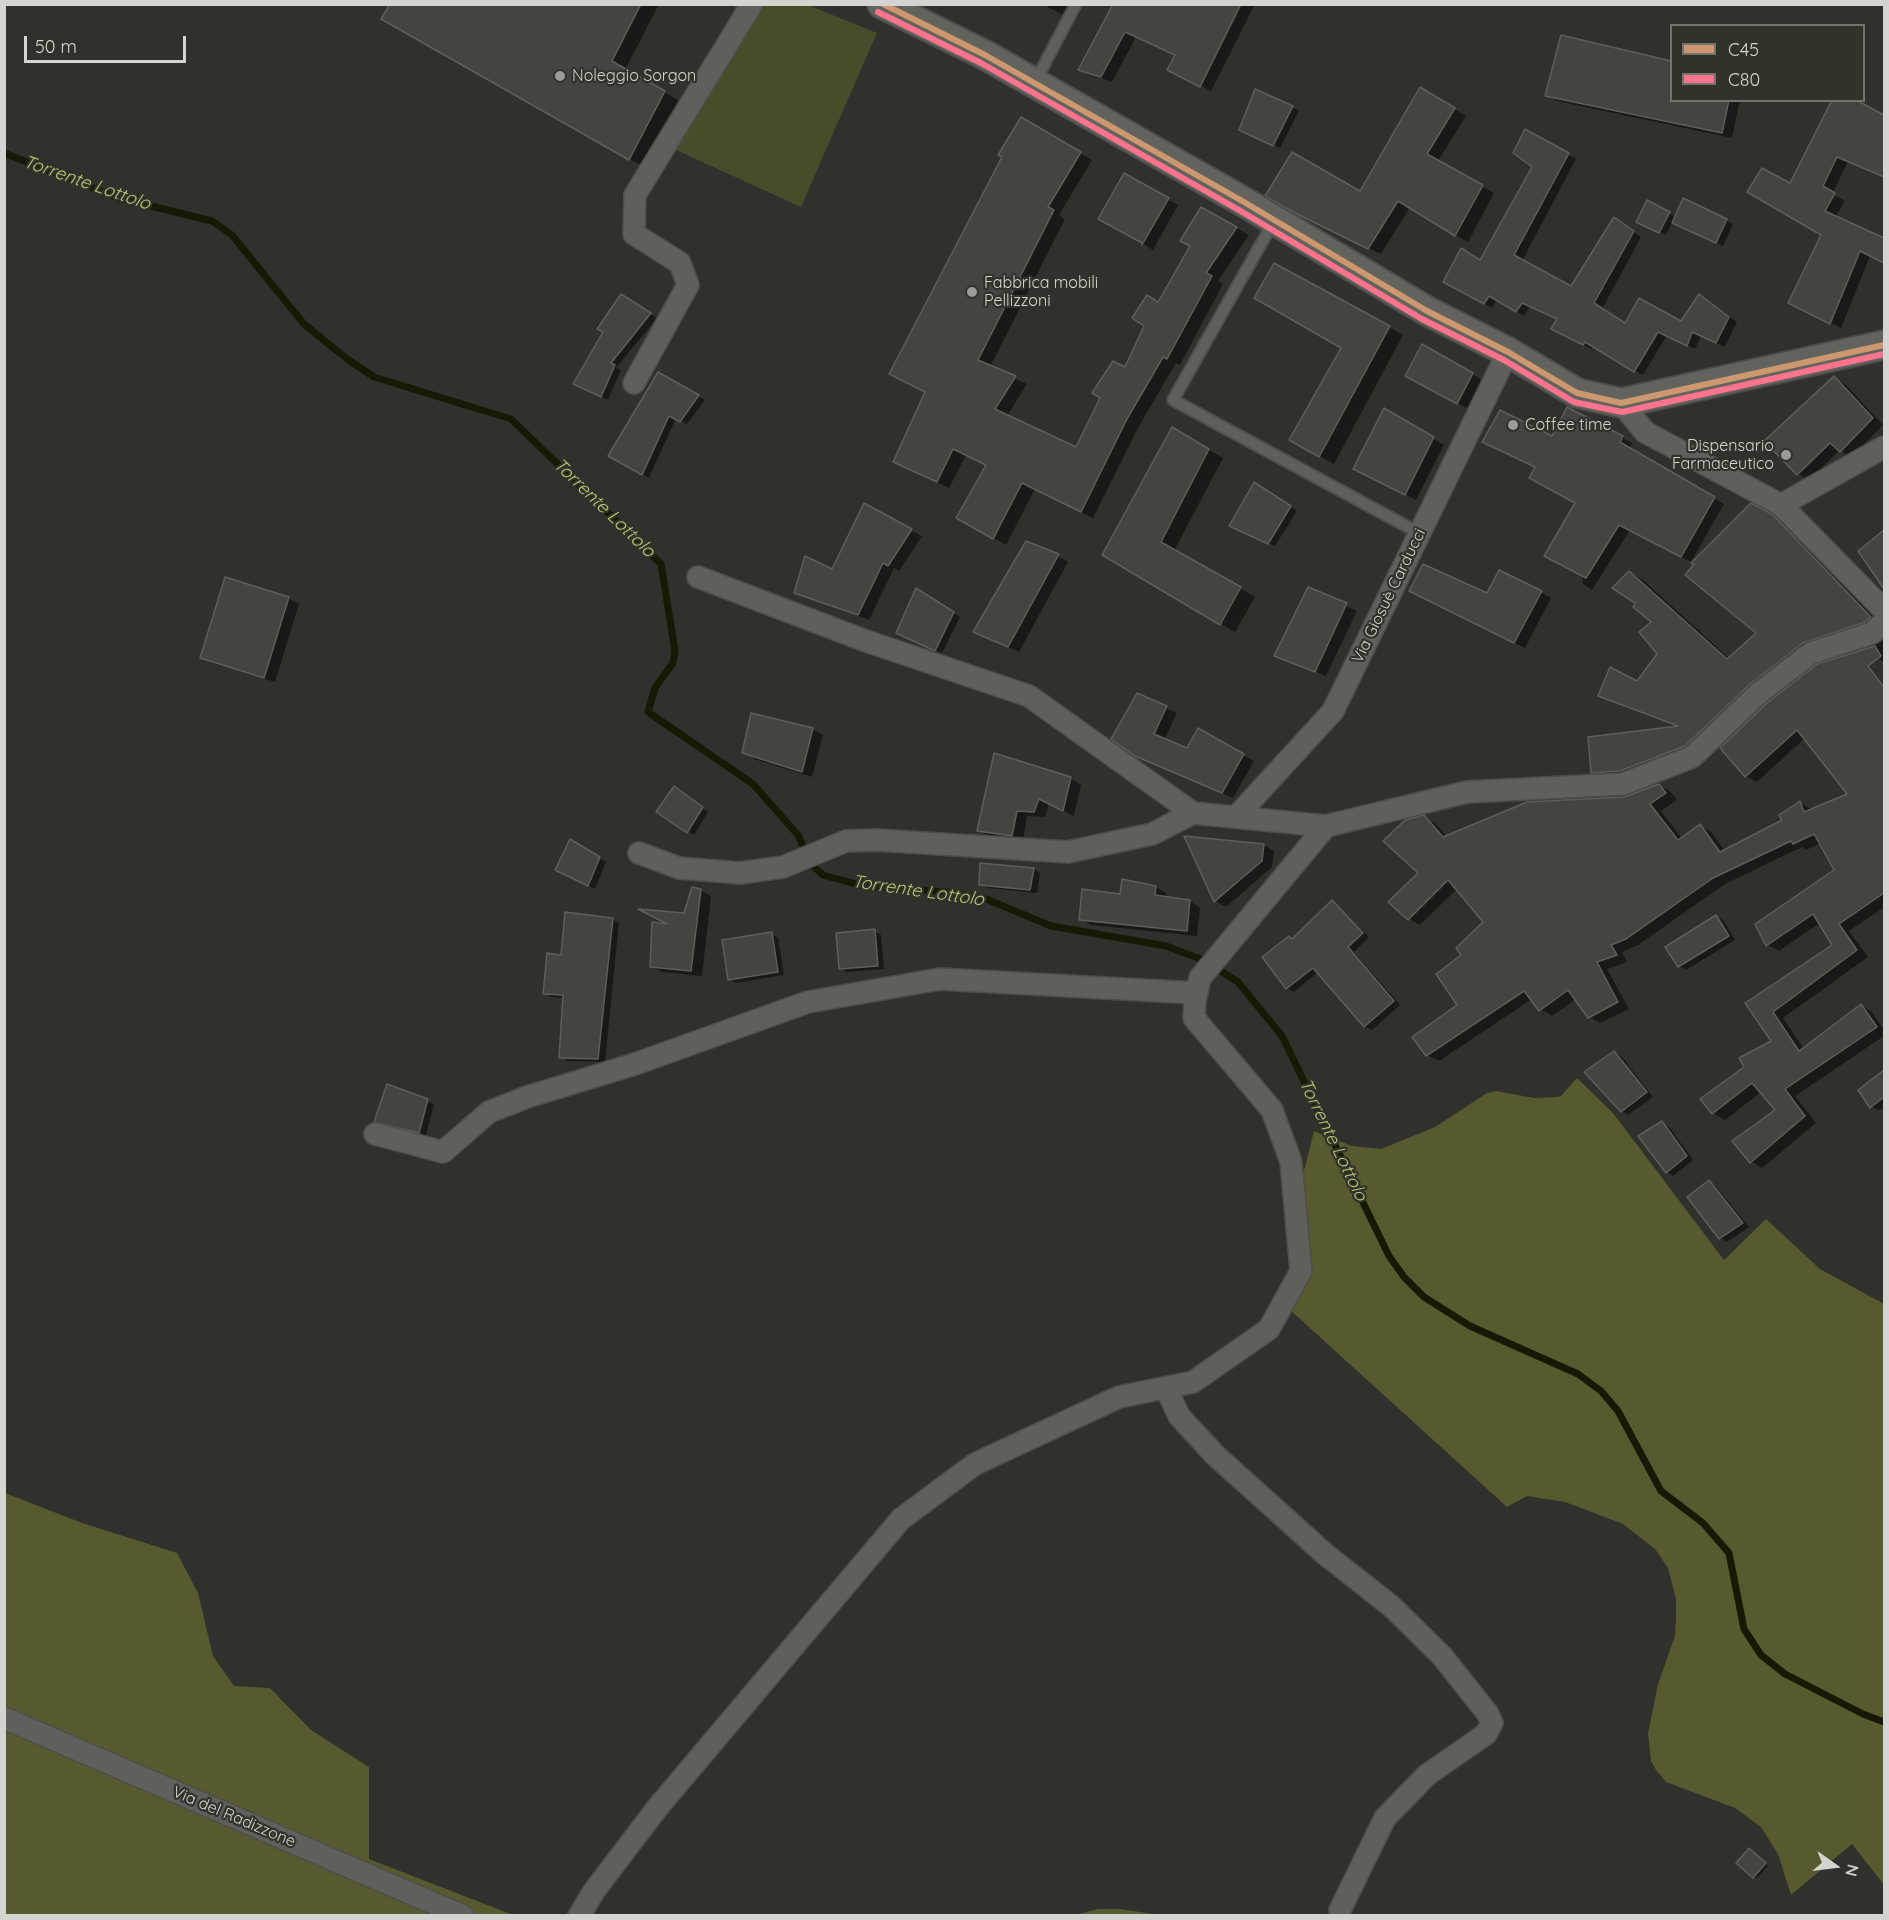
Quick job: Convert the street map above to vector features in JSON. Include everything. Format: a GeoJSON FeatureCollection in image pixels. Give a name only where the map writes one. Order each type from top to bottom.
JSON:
{"type":"FeatureCollection","features":[{"type":"Feature","properties":{"kind":"street"},"geometry":{"type":"LineString","coordinates":[[634,383],[688,285],[680,262],[634,234],[635,195],[752,4]]}},
{"type":"Feature","properties":{"kind":"street"},"geometry":{"type":"LineString","coordinates":[[882,4],[985,55],[1034,85],[1275,220],[1427,311],[1508,351],[1577,393],[1621,403],[1884,345]]}},
{"type":"Feature","properties":{"kind":"street","name":"Via Giosuè Carducci"},"geometry":{"type":"LineString","coordinates":[[1236,817],[1333,711],[1508,351]]}},
{"type":"Feature","properties":{"kind":"street"},"geometry":{"type":"LineString","coordinates":[[1621,403],[1645,432],[1781,505],[1884,610]]}},
{"type":"Feature","properties":{"kind":"street"},"geometry":{"type":"LineString","coordinates":[[1781,505],[1884,447]]}},
{"type":"Feature","properties":{"kind":"street"},"geometry":{"type":"LineString","coordinates":[[698,577],[866,640],[1029,696],[1193,813],[1326,826],[1467,792],[1623,784],[1692,757],[1759,693],[1811,652],[1872,633],[1884,622]]}},
{"type":"Feature","properties":{"kind":"street"},"geometry":{"type":"LineString","coordinates":[[639,853],[679,868],[740,873],[783,867],[846,841],[1068,852],[1152,834],[1193,813]]}},
{"type":"Feature","properties":{"kind":"street"},"geometry":{"type":"LineString","coordinates":[[579,1916],[594,1891],[658,1807],[901,1519],[975,1464],[1119,1397],[1193,1382],[1269,1329],[1301,1271],[1291,1162],[1272,1110],[1194,1018],[1199,986],[1220,954],[1326,826]]}},
{"type":"Feature","properties":{"kind":"street"},"geometry":{"type":"LineString","coordinates":[[375,1134],[443,1152],[489,1112],[527,1097],[635,1065],[808,1002],[940,979],[1199,986]]}},
{"type":"Feature","properties":{"kind":"street"},"geometry":{"type":"LineString","coordinates":[[1166,1388],[1179,1416],[1215,1455],[1325,1554],[1400,1615],[1442,1656],[1488,1714],[1492,1723],[1486,1734],[1427,1775],[1385,1818],[1340,1910]]}},
{"type":"Feature","properties":{"kind":"street","name":"Via del Radizzone"},"geometry":{"type":"LineString","coordinates":[[4,1718],[463,1916]]}},
{"type":"Feature","properties":{"kind":"lane"},"geometry":{"type":"LineString","coordinates":[[1034,85],[1076,4]]}},
{"type":"Feature","properties":{"kind":"lane"},"geometry":{"type":"LineString","coordinates":[[1275,220],[1173,399],[1419,533]]}},
{"type":"Feature","properties":{"kind":"green space"},"geometry":{"type":"Polygon","coordinates":[[[736,5],[808,5],[877,33],[801,207],[676,150],[736,5]]]}},
{"type":"Feature","properties":{"kind":"green space"},"geometry":{"type":"Polygon","coordinates":[[[1577,1078],[1613,1113],[1724,1260],[1766,1219],[1820,1269],[1884,1304],[1884,1885],[1852,1844],[1791,1895],[1778,1854],[1761,1827],[1735,1808],[1666,1782],[1656,1770],[1651,1761],[1648,1733],[1658,1684],[1675,1636],[1676,1599],[1668,1568],[1655,1549],[1623,1524],[1565,1502],[1527,1496],[1507,1507],[1289,1309],[1295,1206],[1314,1131],[1352,1146],[1381,1149],[1435,1127],[1487,1093],[1496,1091],[1534,1098],[1557,1097],[1561,1096],[1577,1078]]]}},
{"type":"Feature","properties":{"kind":"green space"},"geometry":{"type":"Polygon","coordinates":[[[5,1493],[82,1523],[177,1553],[198,1593],[213,1656],[234,1686],[270,1688],[311,1730],[369,1767],[369,1859],[513,1915],[5,1916],[5,1493]]]}},
{"type":"Feature","properties":{"kind":"green space"},"geometry":{"type":"Polygon","coordinates":[[[1098,1909],[1120,1909],[1160,1915],[1075,1915],[1098,1909]]]}},
{"type":"Feature","properties":{"kind":"building","name":"Noleggio Sorgon"},"geometry":{"type":"Polygon","coordinates":[[[390,4],[641,4],[612,61],[665,91],[629,160],[381,19],[390,4]]]}},
{"type":"Feature","properties":{"kind":"building"},"geometry":{"type":"Polygon","coordinates":[[[1113,4],[1241,4],[1200,87],[1167,70],[1175,55],[1125,32],[1101,77],[1078,70],[1113,4]]]}},
{"type":"Feature","properties":{"kind":"building"},"geometry":{"type":"Polygon","coordinates":[[[1561,35],[1670,61],[1670,102],[1729,102],[1722,133],[1545,96],[1561,35]]]}},
{"type":"Feature","properties":{"kind":"building"},"geometry":{"type":"Polygon","coordinates":[[[1420,87],[1455,108],[1427,154],[1483,185],[1455,236],[1398,201],[1368,249],[1265,196],[1292,152],[1360,191],[1420,87]]]}},
{"type":"Feature","properties":{"kind":"building"},"geometry":{"type":"Polygon","coordinates":[[[1255,89],[1293,106],[1273,146],[1239,130],[1255,89]]]}},
{"type":"Feature","properties":{"kind":"building"},"geometry":{"type":"Polygon","coordinates":[[[1831,102],[1860,102],[1884,115],[1884,177],[1837,157],[1823,186],[1835,193],[1825,211],[1884,238],[1884,263],[1860,251],[1830,324],[1788,303],[1821,235],[1747,192],[1762,168],[1790,183],[1831,102]]]}},
{"type":"Feature","properties":{"kind":"building"},"geometry":{"type":"Polygon","coordinates":[[[1021,117],[1081,152],[1048,207],[1054,210],[978,360],[1016,376],[995,409],[1076,447],[1100,398],[1092,393],[1113,361],[1125,367],[1144,326],[1132,318],[1147,295],[1158,302],[1190,246],[1180,241],[1201,207],[1237,227],[1206,273],[1212,276],[1167,359],[1163,357],[1127,419],[1081,512],[1022,483],[993,539],[956,518],[986,465],[953,449],[937,482],[893,462],[925,392],[889,374],[1002,157],[998,155],[1021,117]]]}},
{"type":"Feature","properties":{"kind":"building"},"geometry":{"type":"Polygon","coordinates":[[[1525,129],[1569,153],[1514,255],[1571,286],[1614,217],[1634,231],[1594,303],[1625,323],[1639,298],[1681,321],[1699,294],[1729,317],[1716,343],[1692,332],[1687,346],[1658,332],[1634,372],[1585,342],[1583,345],[1551,329],[1557,319],[1522,303],[1516,312],[1489,296],[1484,304],[1443,282],[1461,248],[1480,260],[1532,167],[1513,153],[1525,129]]]}},
{"type":"Feature","properties":{"kind":"building"},"geometry":{"type":"Polygon","coordinates":[[[1124,173],[1169,198],[1142,245],[1098,219],[1124,173]]]}},
{"type":"Feature","properties":{"kind":"building"},"geometry":{"type":"Polygon","coordinates":[[[1683,198],[1727,219],[1716,243],[1672,223],[1683,198]]]}},
{"type":"Feature","properties":{"kind":"building"},"geometry":{"type":"Polygon","coordinates":[[[1647,200],[1670,212],[1659,233],[1636,222],[1647,200]]]}},
{"type":"Feature","properties":{"kind":"building"},"geometry":{"type":"Polygon","coordinates":[[[1274,263],[1390,326],[1319,457],[1289,440],[1341,348],[1254,298],[1274,263]]]}},
{"type":"Feature","properties":{"kind":"building"},"geometry":{"type":"Polygon","coordinates":[[[621,294],[651,313],[611,363],[615,365],[601,397],[573,384],[603,332],[597,329],[621,294]]]}},
{"type":"Feature","properties":{"kind":"building"},"geometry":{"type":"Polygon","coordinates":[[[1422,344],[1473,373],[1457,404],[1405,376],[1422,344]]]}},
{"type":"Feature","properties":{"kind":"building"},"geometry":{"type":"Polygon","coordinates":[[[658,372],[699,395],[680,422],[669,416],[642,475],[608,456],[658,372]]]}},
{"type":"Feature","properties":{"kind":"building"},"geometry":{"type":"Polygon","coordinates":[[[1834,376],[1873,418],[1840,452],[1830,443],[1797,475],[1764,441],[1834,376]]]}},
{"type":"Feature","properties":{"kind":"building"},"geometry":{"type":"Polygon","coordinates":[[[1567,407],[1623,436],[1620,442],[1715,497],[1681,557],[1619,525],[1586,578],[1544,556],[1575,503],[1529,478],[1535,467],[1482,442],[1500,410],[1552,436],[1567,407]]]}},
{"type":"Feature","properties":{"kind":"building"},"geometry":{"type":"Polygon","coordinates":[[[1384,408],[1434,437],[1405,495],[1353,469],[1384,408]]]}},
{"type":"Feature","properties":{"kind":"building"},"geometry":{"type":"Polygon","coordinates":[[[1172,427],[1209,449],[1161,542],[1241,587],[1220,625],[1102,555],[1172,427]]]}},
{"type":"Feature","properties":{"kind":"building"},"geometry":{"type":"Polygon","coordinates":[[[1254,482],[1291,506],[1268,544],[1229,526],[1254,482]]]}},
{"type":"Feature","properties":{"kind":"building"},"geometry":{"type":"Polygon","coordinates":[[[864,503],[912,529],[888,566],[883,563],[858,615],[794,593],[805,556],[832,569],[864,503]]]}},
{"type":"Feature","properties":{"kind":"building"},"geometry":{"type":"Polygon","coordinates":[[[1751,503],[1773,515],[1871,617],[1865,622],[1803,643],[1750,684],[1685,746],[1620,771],[1591,773],[1588,737],[1678,726],[1598,696],[1610,667],[1637,681],[1657,654],[1639,632],[1651,622],[1633,607],[1635,603],[1612,588],[1629,571],[1727,659],[1756,633],[1685,575],[1694,564],[1691,563],[1751,503]]]}},
{"type":"Feature","properties":{"kind":"building"},"geometry":{"type":"Polygon","coordinates":[[[1884,530],[1884,589],[1858,551],[1884,530]]]}},
{"type":"Feature","properties":{"kind":"building"},"geometry":{"type":"Polygon","coordinates":[[[1026,541],[1059,554],[1008,647],[973,632],[1026,541]]]}},
{"type":"Feature","properties":{"kind":"building"},"geometry":{"type":"Polygon","coordinates":[[[1423,564],[1487,593],[1499,570],[1542,591],[1514,643],[1409,591],[1423,564]]]}},
{"type":"Feature","properties":{"kind":"building"},"geometry":{"type":"Polygon","coordinates":[[[225,577],[289,597],[264,678],[200,658],[225,577]]]}},
{"type":"Feature","properties":{"kind":"building"},"geometry":{"type":"Polygon","coordinates":[[[1308,587],[1347,603],[1315,672],[1274,656],[1308,587]]]}},
{"type":"Feature","properties":{"kind":"building"},"geometry":{"type":"Polygon","coordinates":[[[916,588],[954,612],[935,651],[896,633],[916,588]]]}},
{"type":"Feature","properties":{"kind":"building"},"geometry":{"type":"Polygon","coordinates":[[[1875,646],[1881,656],[1868,666],[1884,687],[1884,893],[1839,924],[1857,950],[1773,1012],[1799,1051],[1861,1004],[1877,1027],[1785,1089],[1805,1116],[1750,1163],[1732,1141],[1775,1110],[1752,1083],[1712,1114],[1700,1099],[1744,1067],[1739,1058],[1771,1041],[1745,1003],[1832,945],[1813,914],[1766,946],[1755,924],[1834,870],[1814,834],[1793,844],[1791,841],[1713,878],[1626,939],[1611,945],[1617,955],[1597,962],[1618,1002],[1588,1018],[1568,990],[1539,1011],[1524,991],[1426,1056],[1412,1037],[1457,1005],[1436,974],[1461,955],[1456,948],[1483,922],[1448,880],[1408,920],[1388,902],[1418,873],[1383,841],[1405,820],[1424,815],[1443,837],[1527,802],[1624,797],[1659,784],[1666,793],[1650,804],[1678,840],[1700,824],[1720,852],[1782,820],[1779,815],[1800,801],[1804,812],[1847,794],[1797,730],[1745,777],[1720,748],[1767,703],[1817,664],[1875,646]]]}},
{"type":"Feature","properties":{"kind":"building"},"geometry":{"type":"Polygon","coordinates":[[[1137,693],[1167,706],[1154,734],[1187,748],[1198,728],[1244,754],[1222,793],[1135,756],[1111,739],[1137,693]]]}},
{"type":"Feature","properties":{"kind":"building"},"geometry":{"type":"Polygon","coordinates":[[[751,713],[813,728],[802,772],[742,753],[751,713]]]}},
{"type":"Feature","properties":{"kind":"building"},"geometry":{"type":"Polygon","coordinates":[[[994,753],[1071,777],[1063,811],[1039,799],[1034,812],[1017,811],[1012,836],[977,831],[994,753]]]}},
{"type":"Feature","properties":{"kind":"building"},"geometry":{"type":"Polygon","coordinates":[[[674,786],[703,807],[687,833],[656,812],[674,786]]]}},
{"type":"Feature","properties":{"kind":"building"},"geometry":{"type":"Polygon","coordinates":[[[1184,836],[1264,844],[1262,861],[1214,902],[1184,836]]]}},
{"type":"Feature","properties":{"kind":"building"},"geometry":{"type":"Polygon","coordinates":[[[570,839],[600,857],[588,886],[555,870],[570,839]]]}},
{"type":"Feature","properties":{"kind":"building"},"geometry":{"type":"Polygon","coordinates":[[[980,863],[1034,868],[1030,890],[979,885],[980,863]]]}},
{"type":"Feature","properties":{"kind":"building"},"geometry":{"type":"Polygon","coordinates":[[[1122,879],[1156,886],[1155,895],[1190,900],[1187,931],[1079,920],[1082,889],[1120,894],[1122,879]]]}},
{"type":"Feature","properties":{"kind":"building"},"geometry":{"type":"Polygon","coordinates":[[[692,887],[701,889],[691,971],[650,967],[652,922],[667,924],[638,909],[684,913],[692,887]]]}},
{"type":"Feature","properties":{"kind":"building"},"geometry":{"type":"Polygon","coordinates":[[[1332,900],[1363,933],[1348,947],[1394,1001],[1364,1027],[1313,968],[1286,989],[1262,957],[1289,936],[1292,939],[1332,900]]]}},
{"type":"Feature","properties":{"kind":"building"},"geometry":{"type":"Polygon","coordinates":[[[565,912],[613,918],[598,1059],[559,1058],[563,995],[543,994],[547,953],[561,955],[565,912]]]}},
{"type":"Feature","properties":{"kind":"building"},"geometry":{"type":"Polygon","coordinates":[[[1716,915],[1729,936],[1678,967],[1665,947],[1716,915]]]}},
{"type":"Feature","properties":{"kind":"building"},"geometry":{"type":"Polygon","coordinates":[[[875,929],[878,966],[839,969],[836,933],[875,929]]]}},
{"type":"Feature","properties":{"kind":"building"},"geometry":{"type":"Polygon","coordinates":[[[772,932],[778,972],[728,980],[722,940],[772,932]]]}},
{"type":"Feature","properties":{"kind":"building"},"geometry":{"type":"Polygon","coordinates":[[[1614,1051],[1647,1092],[1621,1112],[1584,1072],[1614,1051]]]}},
{"type":"Feature","properties":{"kind":"building"},"geometry":{"type":"Polygon","coordinates":[[[1884,1070],[1884,1097],[1870,1108],[1858,1090],[1884,1070]]]}},
{"type":"Feature","properties":{"kind":"building"},"geometry":{"type":"Polygon","coordinates":[[[387,1084],[428,1099],[419,1133],[374,1122],[387,1084]]]}},
{"type":"Feature","properties":{"kind":"building"},"geometry":{"type":"Polygon","coordinates":[[[1662,1121],[1687,1156],[1666,1173],[1638,1136],[1662,1121]]]}},
{"type":"Feature","properties":{"kind":"building"},"geometry":{"type":"Polygon","coordinates":[[[1709,1180],[1743,1223],[1719,1239],[1687,1197],[1709,1180]]]}},
{"type":"Feature","properties":{"kind":"building"},"geometry":{"type":"Polygon","coordinates":[[[1749,1848],[1766,1863],[1753,1878],[1736,1863],[1749,1848]]]}},
{"type":"Feature","properties":{"kind":"waterway","name":"Torrente Lottolo"},"geometry":{"type":"LineString","coordinates":[[4,153],[118,198],[212,221],[232,235],[304,324],[347,359],[374,377],[511,419],[661,564],[675,651],[673,663],[655,688],[648,712],[753,784],[798,835],[811,864],[823,875],[863,886],[948,892],[986,899],[1051,926],[1166,946],[1203,960],[1238,982],[1282,1036],[1389,1256],[1404,1277],[1424,1297],[1470,1326],[1578,1374],[1601,1391],[1618,1411],[1661,1491],[1703,1523],[1729,1553],[1744,1629],[1761,1655],[1785,1674],[1863,1714],[1884,1722]]}},
{"type":"Feature","properties":{"kind":"transit line","name":"C45"},"geometry":{"type":"LineString","coordinates":[[883,4],[985,55],[1244,202],[1427,311],[1508,352],[1577,393],[1621,403],[1884,345]]}},
{"type":"Feature","properties":{"kind":"transit line","name":"C80"},"geometry":{"type":"LineString","coordinates":[[878,12],[981,63],[1239,210],[1422,319],[1504,360],[1574,402],[1622,412],[1884,354]]}},
{"type":"Feature","properties":{"kind":"place","name":"Noleggio Sorgon"},"geometry":{"type":"Point","coordinates":[560,76]}},
{"type":"Feature","properties":{"kind":"place","name":"Fabbrica mobili Pellizzoni"},"geometry":{"type":"Point","coordinates":[972,292]}},
{"type":"Feature","properties":{"kind":"place","name":"Coffee time"},"geometry":{"type":"Point","coordinates":[1513,425]}},
{"type":"Feature","properties":{"kind":"place","name":"Dispensario Farmaceutico"},"geometry":{"type":"Point","coordinates":[1786,455]}}]}
